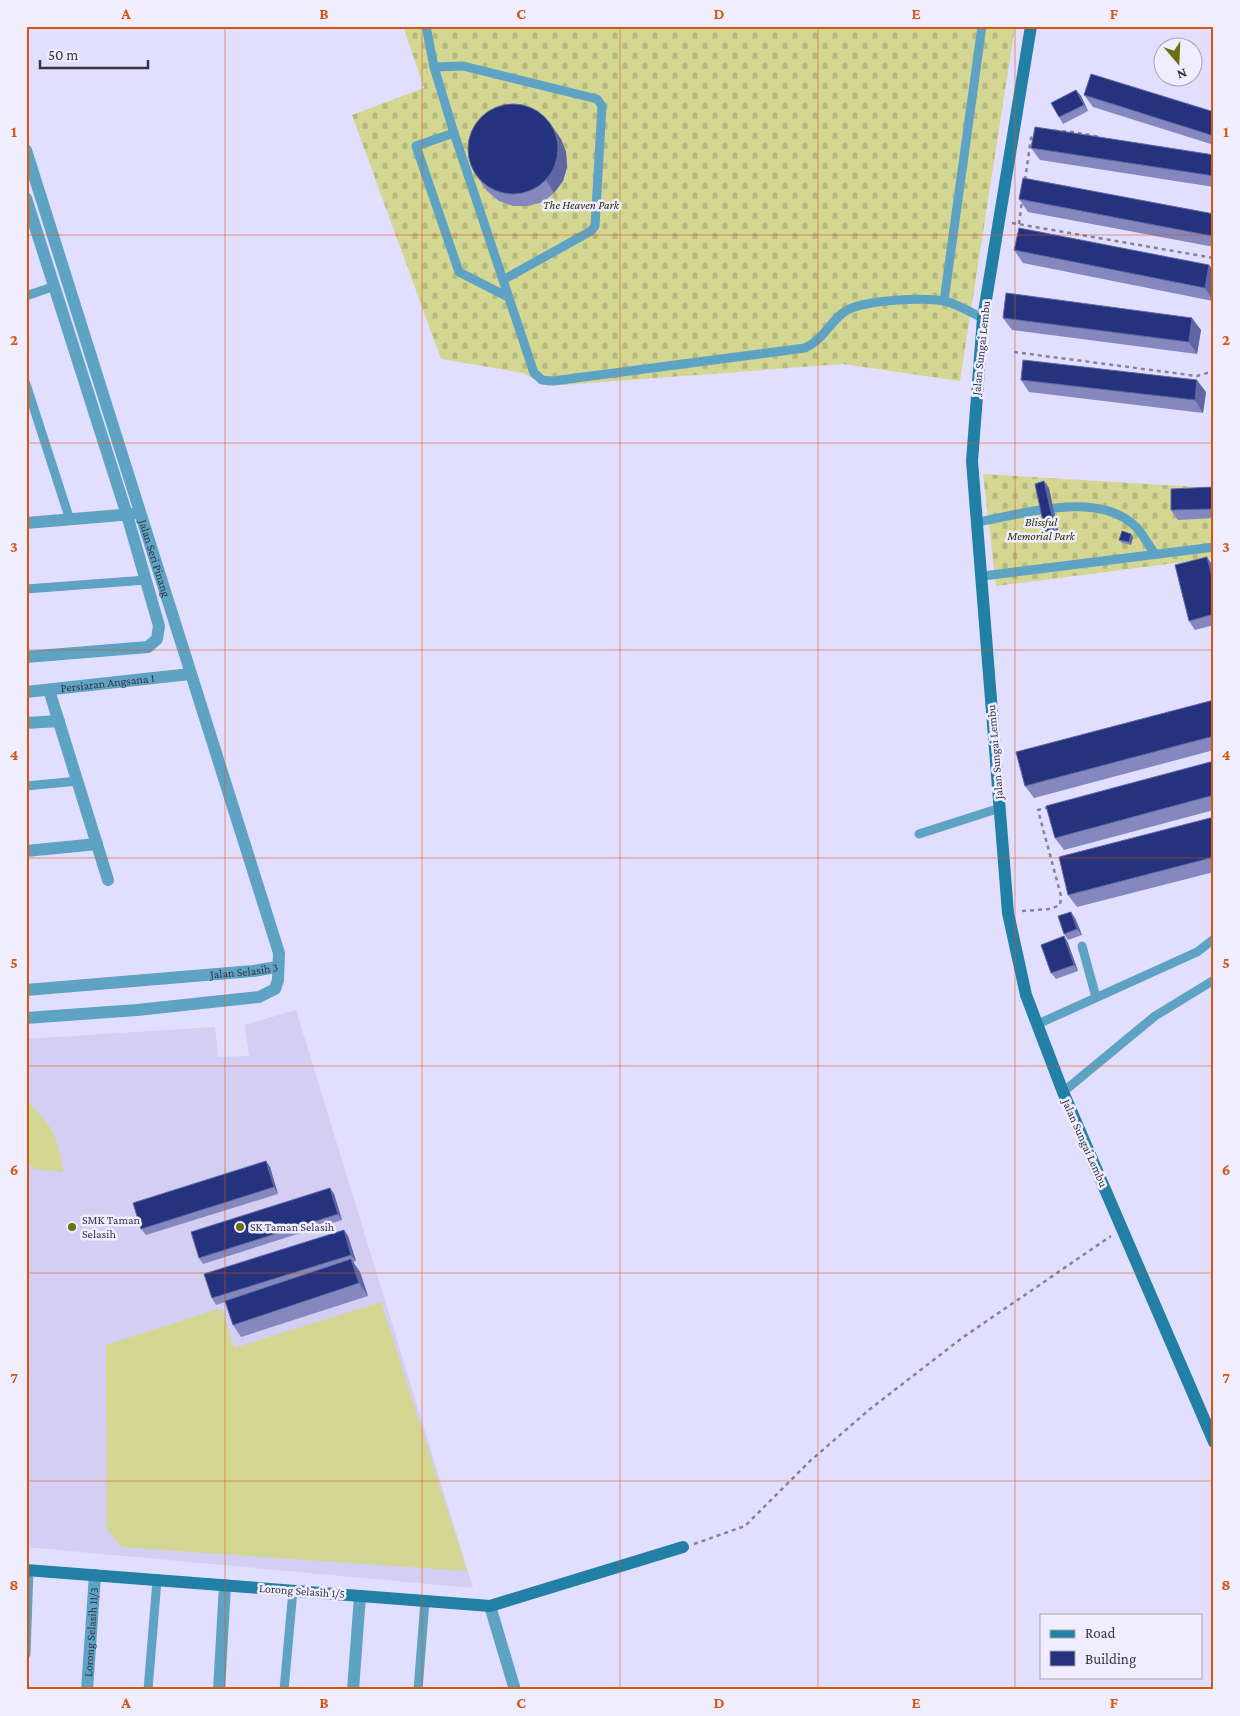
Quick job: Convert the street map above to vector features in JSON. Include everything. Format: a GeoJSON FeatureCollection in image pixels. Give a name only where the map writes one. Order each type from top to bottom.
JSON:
{"type":"FeatureCollection","features":[{"type":"Feature","properties":{"kind":"main road","name":"Jalan Sungai Lembu"},"geometry":{"type":"LineString","coordinates":[[1030,26],[982,318],[972,461],[983,576],[987,660],[1008,913],[1026,995],[1063,1092],[1214,1442]]}},
{"type":"Feature","properties":{"kind":"main road"},"geometry":{"type":"LineString","coordinates":[[490,1606],[683,1547]]}},
{"type":"Feature","properties":{"kind":"main road","name":"Lorong Selasih 1/5"},"geometry":{"type":"LineString","coordinates":[[28,1570],[490,1606]]}},
{"type":"Feature","properties":{"kind":"street","name":"Jalan Seri Pinang"},"geometry":{"type":"LineString","coordinates":[[26,150],[279,953],[277,967]]}},
{"type":"Feature","properties":{"kind":"street","name":"Jalan Seri Pinang"},"geometry":{"type":"LineString","coordinates":[[26,198],[127,515],[159,626],[157,639],[148,647],[26,656]]}},
{"type":"Feature","properties":{"kind":"street"},"geometry":{"type":"LineString","coordinates":[[26,523],[140,514]]}},
{"type":"Feature","properties":{"kind":"street","name":"Persiaran Angsana 1"},"geometry":{"type":"LineString","coordinates":[[26,692],[190,674]]}},
{"type":"Feature","properties":{"kind":"street"},"geometry":{"type":"LineString","coordinates":[[49,690],[108,880]]}},
{"type":"Feature","properties":{"kind":"street"},"geometry":{"type":"LineString","coordinates":[[26,723],[59,721]]}},
{"type":"Feature","properties":{"kind":"street"},"geometry":{"type":"LineString","coordinates":[[26,851],[97,844]]}},
{"type":"Feature","properties":{"kind":"street","name":"Jalan Selasih 3"},"geometry":{"type":"LineString","coordinates":[[26,990],[253,972],[277,967],[278,980],[274,989],[259,997],[138,1010],[26,1018]]}},
{"type":"Feature","properties":{"kind":"street","name":"Lorong Selasih 11/3"},"geometry":{"type":"LineString","coordinates":[[87,1690],[95,1575]]}},
{"type":"Feature","properties":{"kind":"street"},"geometry":{"type":"LineString","coordinates":[[219,1690],[225,1585]]}},
{"type":"Feature","properties":{"kind":"street"},"geometry":{"type":"LineString","coordinates":[[353,1690],[360,1596]]}},
{"type":"Feature","properties":{"kind":"street"},"geometry":{"type":"LineString","coordinates":[[490,1606],[515,1690]]}},
{"type":"Feature","properties":{"kind":"lane"},"geometry":{"type":"LineString","coordinates":[[426,26],[434,67],[502,280],[534,373],[542,380],[553,381],[805,348],[817,343],[844,312],[860,305],[917,300],[944,301],[982,318]]}},
{"type":"Feature","properties":{"kind":"lane"},"geometry":{"type":"LineString","coordinates":[[944,301],[982,26]]}},
{"type":"Feature","properties":{"kind":"lane"},"geometry":{"type":"LineString","coordinates":[[434,67],[464,66],[597,98],[602,106],[595,226],[592,230],[502,280]]}},
{"type":"Feature","properties":{"kind":"lane"},"geometry":{"type":"LineString","coordinates":[[454,133],[416,146],[458,272],[508,297]]}},
{"type":"Feature","properties":{"kind":"lane"},"geometry":{"type":"LineString","coordinates":[[26,296],[55,286]]}},
{"type":"Feature","properties":{"kind":"lane"},"geometry":{"type":"LineString","coordinates":[[26,384],[70,520]]}},
{"type":"Feature","properties":{"kind":"lane"},"geometry":{"type":"LineString","coordinates":[[978,522],[1070,506],[1108,510],[1136,528],[1155,554]]}},
{"type":"Feature","properties":{"kind":"lane"},"geometry":{"type":"LineString","coordinates":[[983,576],[1214,547]]}},
{"type":"Feature","properties":{"kind":"lane"},"geometry":{"type":"LineString","coordinates":[[26,589],[146,580]]}},
{"type":"Feature","properties":{"kind":"lane"},"geometry":{"type":"LineString","coordinates":[[26,786],[78,781]]}},
{"type":"Feature","properties":{"kind":"lane"},"geometry":{"type":"LineString","coordinates":[[919,834],[1000,808]]}},
{"type":"Feature","properties":{"kind":"lane"},"geometry":{"type":"LineString","coordinates":[[1038,1024],[1197,952],[1214,939]]}},
{"type":"Feature","properties":{"kind":"lane"},"geometry":{"type":"LineString","coordinates":[[1082,946],[1096,997]]}},
{"type":"Feature","properties":{"kind":"lane"},"geometry":{"type":"LineString","coordinates":[[1063,1092],[1155,1016],[1214,980]]}},
{"type":"Feature","properties":{"kind":"lane"},"geometry":{"type":"LineString","coordinates":[[26,1654],[28,1570]]}},
{"type":"Feature","properties":{"kind":"lane"},"geometry":{"type":"LineString","coordinates":[[148,1690],[157,1580]]}},
{"type":"Feature","properties":{"kind":"lane"},"geometry":{"type":"LineString","coordinates":[[284,1690],[293,1590]]}},
{"type":"Feature","properties":{"kind":"lane"},"geometry":{"type":"LineString","coordinates":[[418,1690],[425,1600]]}},
{"type":"Feature","properties":{"kind":"path"},"geometry":{"type":"LineString","coordinates":[[1024,186],[1031,138],[1049,129],[1101,138]]}},
{"type":"Feature","properties":{"kind":"path"},"geometry":{"type":"LineString","coordinates":[[1019,224],[1023,195]]}},
{"type":"Feature","properties":{"kind":"path"},"geometry":{"type":"LineString","coordinates":[[998,220],[1214,258]]}},
{"type":"Feature","properties":{"kind":"path"},"geometry":{"type":"LineString","coordinates":[[1014,352],[1197,376],[1214,371]]}},
{"type":"Feature","properties":{"kind":"path"},"geometry":{"type":"LineString","coordinates":[[1008,913],[1050,909],[1060,905],[1061,896],[1038,810],[1056,805]]}},
{"type":"Feature","properties":{"kind":"path"},"geometry":{"type":"LineString","coordinates":[[683,1547],[719,1537],[745,1526],[810,1461],[870,1410],[962,1338],[1123,1228]]}},
{"type":"Feature","properties":{"kind":"shaded area","name":"SK Taman Selasih"},"geometry":{"type":"Polygon","coordinates":[[[296,1010],[473,1588],[26,1547],[26,1039],[215,1027],[218,1057],[249,1056],[245,1025],[296,1010]]]}},
{"type":"Feature","properties":{"kind":"green space","name":"The Heaven Park"},"geometry":{"type":"Polygon","coordinates":[[[403,26],[1015,26],[960,381],[843,364],[548,386],[523,373],[441,359],[352,115],[424,88],[403,26]]]}},
{"type":"Feature","properties":{"kind":"green space","name":"Blissful Memorial Park"},"geometry":{"type":"Polygon","coordinates":[[[983,474],[1214,488],[1214,558],[996,586],[983,474]]]}},
{"type":"Feature","properties":{"kind":"green space"},"geometry":{"type":"Polygon","coordinates":[[[26,1100],[48,1124],[59,1149],[63,1172],[34,1169],[26,1160],[26,1100]]]}},
{"type":"Feature","properties":{"kind":"green space"},"geometry":{"type":"Polygon","coordinates":[[[381,1302],[467,1571],[121,1547],[107,1529],[106,1345],[221,1308],[234,1348],[381,1302]]]}},
{"type":"Feature","properties":{"kind":"building"},"geometry":{"type":"Polygon","coordinates":[[[1091,74],[1214,112],[1214,136],[1084,95],[1091,74]]]}},
{"type":"Feature","properties":{"kind":"building"},"geometry":{"type":"Polygon","coordinates":[[[1076,90],[1084,105],[1059,117],[1051,103],[1076,90]]]}},
{"type":"Feature","properties":{"kind":"building"},"geometry":{"type":"Polygon","coordinates":[[[513,104],[530,108],[545,117],[554,132],[558,149],[554,166],[545,181],[530,190],[513,194],[496,190],[481,181],[472,166],[468,149],[472,132],[481,117],[496,108],[513,104]]]}},
{"type":"Feature","properties":{"kind":"building"},"geometry":{"type":"Polygon","coordinates":[[[1035,127],[1214,155],[1214,176],[1031,148],[1035,127]]]}},
{"type":"Feature","properties":{"kind":"building"},"geometry":{"type":"Polygon","coordinates":[[[1023,178],[1214,214],[1212,236],[1019,199],[1023,178]]]}},
{"type":"Feature","properties":{"kind":"building"},"geometry":{"type":"Polygon","coordinates":[[[1019,228],[1209,265],[1205,288],[1014,250],[1019,228]]]}},
{"type":"Feature","properties":{"kind":"building"},"geometry":{"type":"Polygon","coordinates":[[[1006,293],[1192,318],[1189,342],[1003,318],[1006,293]]]}},
{"type":"Feature","properties":{"kind":"building"},"geometry":{"type":"Polygon","coordinates":[[[1023,360],[1197,380],[1195,400],[1021,380],[1023,360]]]}},
{"type":"Feature","properties":{"kind":"building"},"geometry":{"type":"Polygon","coordinates":[[[1044,481],[1055,529],[1045,531],[1035,484],[1044,481]]]}},
{"type":"Feature","properties":{"kind":"building"},"geometry":{"type":"Polygon","coordinates":[[[1214,487],[1214,509],[1171,510],[1171,489],[1214,487]]]}},
{"type":"Feature","properties":{"kind":"building"},"geometry":{"type":"Polygon","coordinates":[[[1122,531],[1131,534],[1129,542],[1119,540],[1122,531]]]}},
{"type":"Feature","properties":{"kind":"building"},"geometry":{"type":"Polygon","coordinates":[[[1207,557],[1214,585],[1214,614],[1189,621],[1175,565],[1207,557]]]}},
{"type":"Feature","properties":{"kind":"building"},"geometry":{"type":"Polygon","coordinates":[[[1214,700],[1214,736],[1025,786],[1016,752],[1214,700]]]}},
{"type":"Feature","properties":{"kind":"building"},"geometry":{"type":"Polygon","coordinates":[[[1214,761],[1214,795],[1055,838],[1046,806],[1214,761]]]}},
{"type":"Feature","properties":{"kind":"building"},"geometry":{"type":"Polygon","coordinates":[[[1214,817],[1214,857],[1068,895],[1059,857],[1214,817]]]}},
{"type":"Feature","properties":{"kind":"building"},"geometry":{"type":"Polygon","coordinates":[[[1071,912],[1077,929],[1064,934],[1058,916],[1071,912]]]}},
{"type":"Feature","properties":{"kind":"building"},"geometry":{"type":"Polygon","coordinates":[[[1064,936],[1074,965],[1051,973],[1041,945],[1064,936]]]}},
{"type":"Feature","properties":{"kind":"building"},"geometry":{"type":"Polygon","coordinates":[[[266,1161],[274,1187],[141,1229],[133,1203],[266,1161]]]}},
{"type":"Feature","properties":{"kind":"building"},"geometry":{"type":"Polygon","coordinates":[[[330,1188],[338,1214],[199,1258],[191,1232],[330,1188]]]}},
{"type":"Feature","properties":{"kind":"building"},"geometry":{"type":"Polygon","coordinates":[[[344,1230],[351,1255],[212,1298],[204,1274],[344,1230]]]}},
{"type":"Feature","properties":{"kind":"building"},"geometry":{"type":"Polygon","coordinates":[[[351,1259],[359,1283],[233,1325],[225,1301],[351,1259]]]}},
{"type":"Feature","properties":{"kind":"place","name":"SMK Taman Selasih"},"geometry":{"type":"Point","coordinates":[72,1227]}},
{"type":"Feature","properties":{"kind":"place","name":"SK Taman Selasih"},"geometry":{"type":"Point","coordinates":[240,1227]}}]}
